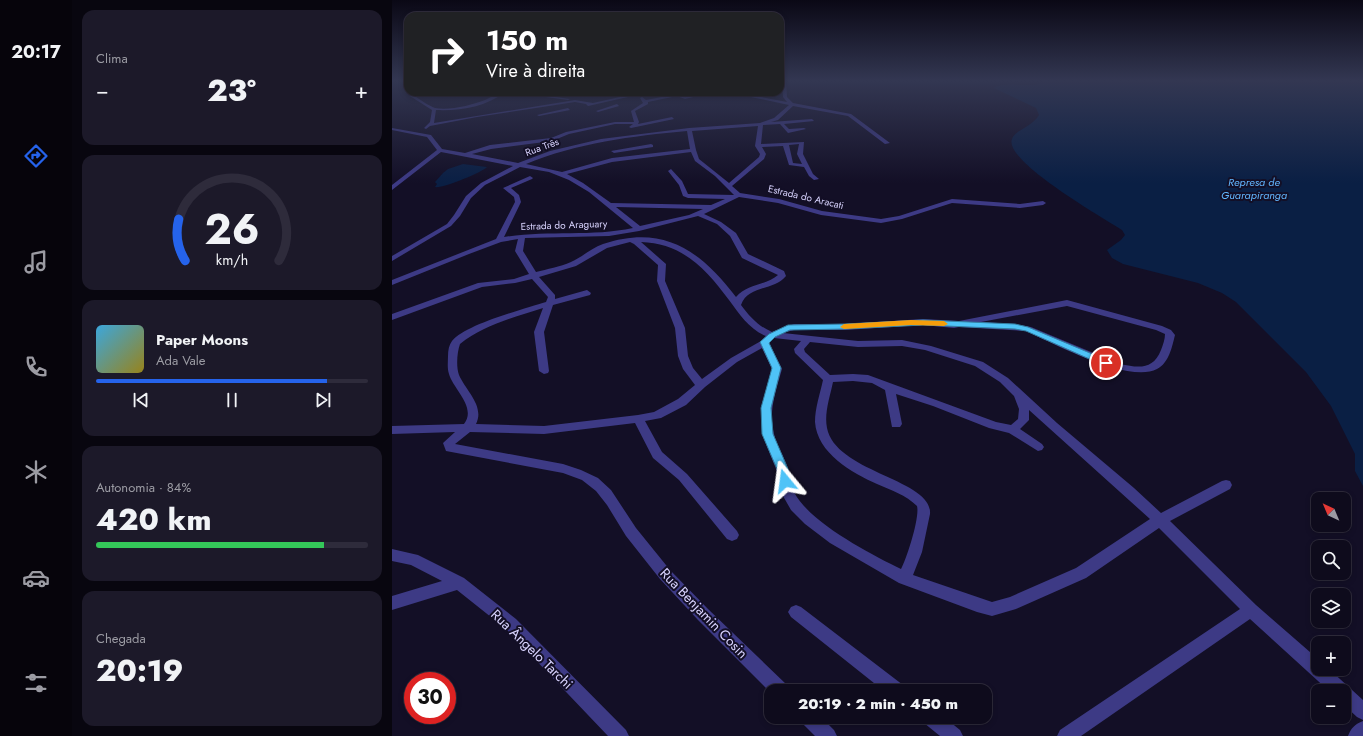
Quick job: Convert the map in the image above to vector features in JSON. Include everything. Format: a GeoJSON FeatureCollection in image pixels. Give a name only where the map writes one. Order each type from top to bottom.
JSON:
{"type":"FeatureCollection","features":[{"type":"Feature","properties":{"kind":"street"},"geometry":{"type":"LineString","coordinates":[[430,125],[434,114]]}},
{"type":"Feature","properties":{"kind":"street"},"geometry":{"type":"LineString","coordinates":[[413,133],[430,125],[488,114]]}},
{"type":"Feature","properties":{"kind":"street"},"geometry":{"type":"LineString","coordinates":[[539,116],[546,114]]}},
{"type":"Feature","properties":{"kind":"street"},"geometry":{"type":"LineString","coordinates":[[634,114],[636,124]]}},
{"type":"Feature","properties":{"kind":"street"},"geometry":{"type":"LineString","coordinates":[[729,186],[762,158],[763,154],[758,146],[761,124],[776,119],[781,114]]}},
{"type":"Feature","properties":{"kind":"street"},"geometry":{"type":"LineString","coordinates":[[847,114],[887,143]]}},
{"type":"Feature","properties":{"kind":"street"},"geometry":{"type":"LineString","coordinates":[[465,155],[490,147],[552,139],[568,133],[615,123],[636,124],[672,118]]}},
{"type":"Feature","properties":{"kind":"street","name":"Rua Três"},"geometry":{"type":"LineString","coordinates":[[392,259],[448,224],[456,216],[468,197],[483,184],[519,165],[571,146],[618,134],[812,120]]}},
{"type":"Feature","properties":{"kind":"street"},"geometry":{"type":"LineString","coordinates":[[781,123],[788,131],[804,129]]}},
{"type":"Feature","properties":{"kind":"street"},"geometry":{"type":"LineString","coordinates":[[612,160],[618,134],[636,124]]}},
{"type":"Feature","properties":{"kind":"street"},"geometry":{"type":"LineString","coordinates":[[392,129],[429,136],[440,150],[562,174],[593,192],[607,205],[639,229]]}},
{"type":"Feature","properties":{"kind":"street"},"geometry":{"type":"LineString","coordinates":[[690,129],[693,150],[697,160],[729,186],[737,196]]}},
{"type":"Feature","properties":{"kind":"street"},"geometry":{"type":"LineString","coordinates":[[758,146],[786,145],[798,142],[802,143],[800,154],[813,177],[816,179]]}},
{"type":"Feature","properties":{"kind":"street"},"geometry":{"type":"LineString","coordinates":[[786,145],[791,164],[806,166]]}},
{"type":"Feature","properties":{"kind":"street"},"geometry":{"type":"LineString","coordinates":[[614,151],[650,146]]}},
{"type":"Feature","properties":{"kind":"street"},"geometry":{"type":"LineString","coordinates":[[392,188],[440,150]]}},
{"type":"Feature","properties":{"kind":"street"},"geometry":{"type":"LineString","coordinates":[[562,174],[612,160],[693,150]]}},
{"type":"Feature","properties":{"kind":"street","name":"Estrada do Aracati"},"geometry":{"type":"LineString","coordinates":[[671,172],[678,178],[686,192],[685,195],[688,196],[737,196],[779,201],[821,213],[881,221],[900,218],[952,201],[1020,206],[1042,203]]}},
{"type":"Feature","properties":{"kind":"street"},"geometry":{"type":"LineString","coordinates":[[499,240],[518,202],[517,196],[506,188],[530,178]]}},
{"type":"Feature","properties":{"kind":"street","name":"Estrada do Araguary"},"geometry":{"type":"LineString","coordinates":[[392,283],[499,240],[522,236],[629,235],[639,229],[699,214],[737,196]]}},
{"type":"Feature","properties":{"kind":"street"},"geometry":{"type":"LineString","coordinates":[[607,205],[712,207]]}},
{"type":"Feature","properties":{"kind":"street"},"geometry":{"type":"LineString","coordinates":[[699,214],[719,223],[733,235],[745,256],[781,273],[782,276],[774,283],[741,294],[737,305]]}},
{"type":"Feature","properties":{"kind":"street"},"geometry":{"type":"LineString","coordinates":[[629,235],[662,264],[661,281],[680,328],[683,356],[688,369],[701,385]]}},
{"type":"Feature","properties":{"kind":"street"},"geometry":{"type":"LineString","coordinates":[[392,317],[481,285],[516,281],[573,264],[600,247],[629,235],[660,241],[694,257],[714,276],[756,328],[768,339],[776,368],[766,408],[768,434],[782,469],[787,492],[796,506],[810,520],[835,539],[904,578],[992,609],[1011,604],[1080,573],[1160,520],[1226,485]]}},
{"type":"Feature","properties":{"kind":"street"},"geometry":{"type":"LineString","coordinates":[[522,236],[519,251],[534,276],[552,297],[541,323],[540,332],[544,372]]}},
{"type":"Feature","properties":{"kind":"street"},"geometry":{"type":"LineString","coordinates":[[467,428],[473,416],[472,408],[454,374],[453,351],[456,342],[464,335],[551,302],[587,293]]}},
{"type":"Feature","properties":{"kind":"street"},"geometry":{"type":"LineString","coordinates":[[392,430],[467,428],[544,430],[638,419],[657,415],[682,402],[701,385],[734,360],[783,330],[794,327],[845,327],[923,322],[954,324],[1015,327],[1028,329],[1106,363],[1133,371],[1147,371],[1164,358],[1170,335],[1168,332],[1160,328],[1067,303],[954,324]]}},
{"type":"Feature","properties":{"kind":"street"},"geometry":{"type":"LineString","coordinates":[[768,339],[808,338],[858,344],[902,343],[928,348],[979,364],[1004,380],[1053,426],[1130,492],[1205,562],[1251,610],[1333,684]]}},
{"type":"Feature","properties":{"kind":"street"},"geometry":{"type":"LineString","coordinates":[[808,338],[799,349],[800,353],[828,379],[850,377],[871,378],[881,381],[890,388],[993,425],[1013,430],[1038,447]]}},
{"type":"Feature","properties":{"kind":"street"},"geometry":{"type":"LineString","coordinates":[[828,379],[822,416],[822,432],[827,441],[842,457],[857,468],[874,478],[913,495],[921,501],[924,509],[913,562],[904,578]]}},
{"type":"Feature","properties":{"kind":"street"},"geometry":{"type":"LineString","coordinates":[[890,388],[896,424]]}},
{"type":"Feature","properties":{"kind":"street"},"geometry":{"type":"LineString","coordinates":[[1013,430],[1023,420],[1024,409],[1018,394]]}},
{"type":"Feature","properties":{"kind":"street"},"geometry":{"type":"LineString","coordinates":[[638,419],[646,431],[657,456],[683,477],[732,535]]}},
{"type":"Feature","properties":{"kind":"street","name":"Rua Benjamin Cosin"},"geometry":{"type":"LineString","coordinates":[[467,428],[449,443],[450,448],[554,467],[585,476],[595,482],[604,490],[632,533],[670,582],[774,684]]}},
{"type":"Feature","properties":{"kind":"street","name":"Rua Ângelo Tarchi"},"geometry":{"type":"LineString","coordinates":[[392,555],[413,559],[459,583],[511,624],[620,736]]}},
{"type":"Feature","properties":{"kind":"street"},"geometry":{"type":"LineString","coordinates":[[392,603],[459,583]]}},
{"type":"Feature","properties":{"kind":"street"},"geometry":{"type":"LineString","coordinates":[[1066,736],[1251,610]]}},
{"type":"Feature","properties":{"kind":"street"},"geometry":{"type":"LineString","coordinates":[[796,612],[888,684]]}},
{"type":"Feature","properties":{"kind":"street"},"geometry":{"type":"LineString","coordinates":[[1351,700],[1363,711]]}},
{"type":"Feature","properties":{"kind":"street"},"geometry":{"type":"LineString","coordinates":[[815,724],[828,736]]}},
{"type":"Feature","properties":{"kind":"street"},"geometry":{"type":"LineString","coordinates":[[939,724],[954,736]]}},
{"type":"Feature","properties":{"kind":"street"},"geometry":{"type":"LineString","coordinates":[[1357,736],[1363,730]]}},
{"type":"Feature","properties":{"kind":"water","name":"Represa de Guarapiranga"},"geometry":{"type":"Polygon","coordinates":[[[1363,114],[1363,486],[1355,471],[1355,454],[1331,406],[1306,372],[1236,302],[1222,293],[1198,283],[1123,264],[1112,258],[1107,250],[1121,240],[1125,235],[1122,230],[1057,189],[1038,175],[1023,161],[1013,149],[1012,139],[1016,133],[1032,123],[1039,115],[1363,114]]]}},
{"type":"Feature","properties":{"kind":"water"},"geometry":{"type":"Polygon","coordinates":[[[463,164],[487,167],[462,180],[435,187],[437,184],[435,182],[443,173],[448,169],[463,164]]]}},
{"type":"Feature","properties":{"kind":"slow traffic"},"geometry":{"type":"LineString","coordinates":[[844,327],[923,322],[944,324]]}},
{"type":"Feature","properties":{"kind":"route"},"geometry":{"type":"LineString","coordinates":[[785,481],[782,469],[768,434],[766,408],[776,368],[764,342],[772,335],[788,328],[845,327],[923,322],[1015,327],[1028,329],[1106,363]]}}]}
